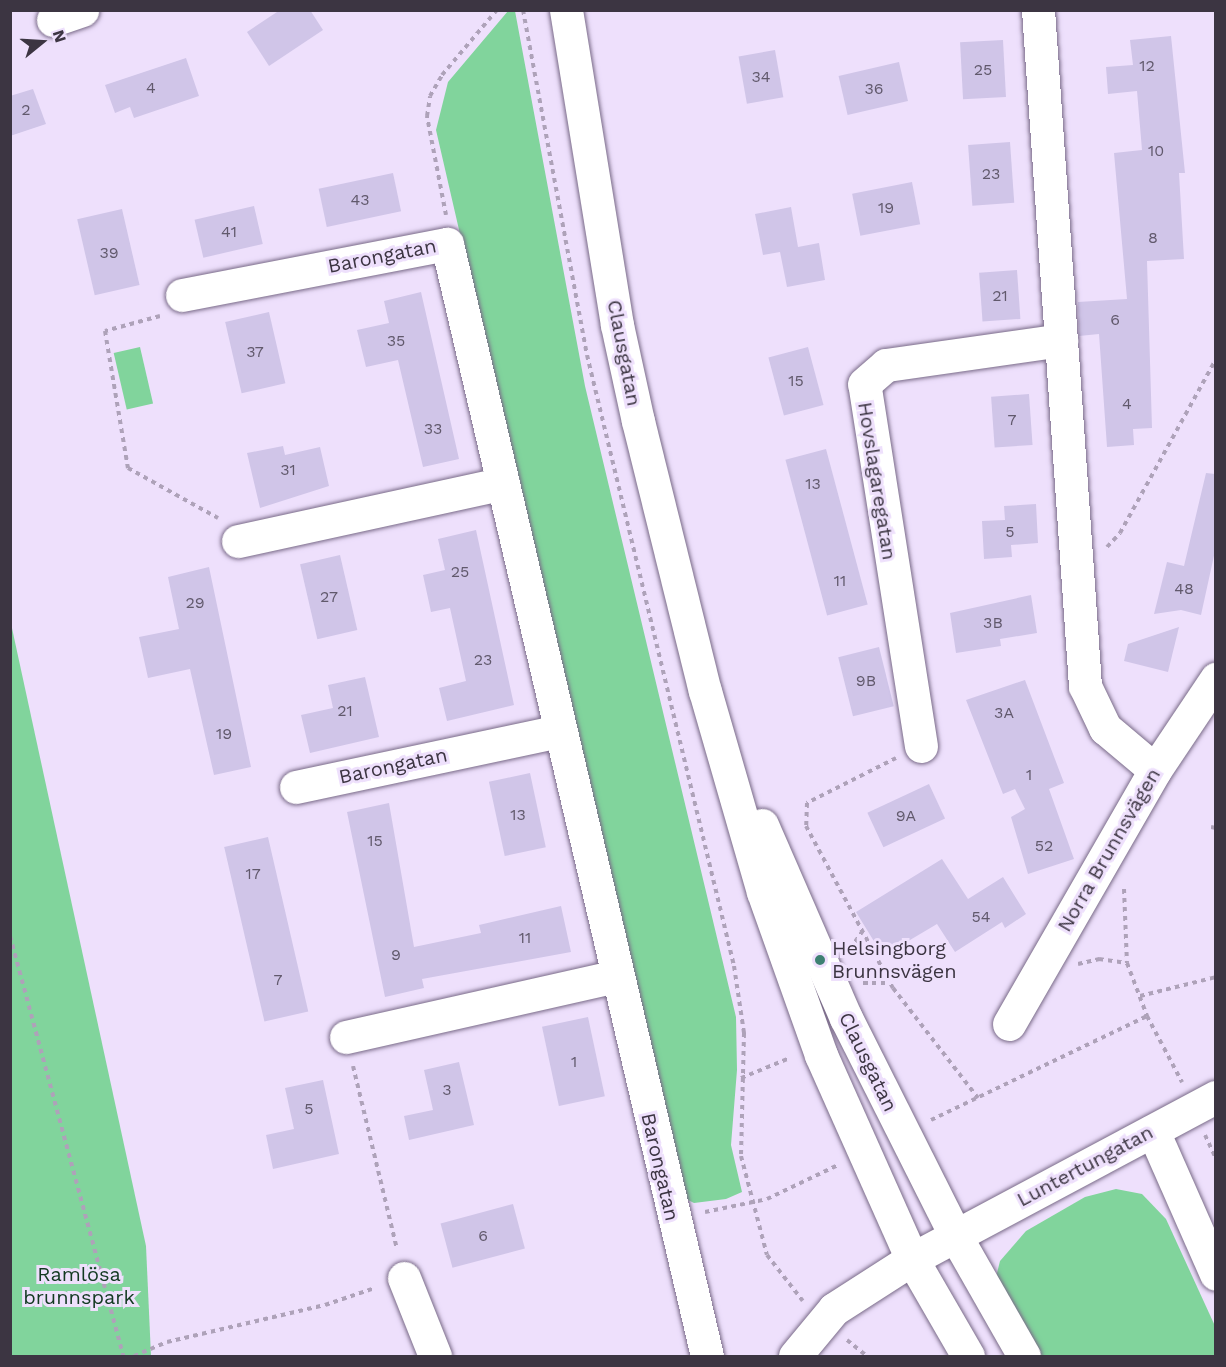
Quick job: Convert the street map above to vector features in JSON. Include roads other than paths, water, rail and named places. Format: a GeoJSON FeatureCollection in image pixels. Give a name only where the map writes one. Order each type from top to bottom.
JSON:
{"type":"FeatureCollection","features":[{"type":"Feature","properties":{"kind":"street","name":"Clausgatan"},"geometry":{"type":"LineString","coordinates":[[566,10],[617,325],[705,691],[763,892],[802,1007],[912,1259],[968,1356]]}},
{"type":"Feature","properties":{"kind":"street"},"geometry":{"type":"LineString","coordinates":[[1038,10],[1082,662],[1092,709],[1111,734],[1155,770]]}},
{"type":"Feature","properties":{"kind":"street","name":"Barongatan"},"geometry":{"type":"LineString","coordinates":[[182,295],[447,243],[672,1218],[707,1356]]}},
{"type":"Feature","properties":{"kind":"street","name":"Hovslagaregatan"},"geometry":{"type":"LineString","coordinates":[[921,746],[864,384],[886,365],[1061,340]]}},
{"type":"Feature","properties":{"kind":"street"},"geometry":{"type":"LineString","coordinates":[[228,529],[503,483]]}},
{"type":"Feature","properties":{"kind":"street","name":"Norra Brunnsvägen"},"geometry":{"type":"LineString","coordinates":[[1009,1024],[1155,770],[1215,679]]}},
{"type":"Feature","properties":{"kind":"street","name":"Clausgatan"},"geometry":{"type":"LineString","coordinates":[[705,691],[841,1008],[955,1235],[1024,1356]]}},
{"type":"Feature","properties":{"kind":"street","name":"Barongatan"},"geometry":{"type":"LineString","coordinates":[[297,787],[559,730]]}},
{"type":"Feature","properties":{"kind":"street"},"geometry":{"type":"LineString","coordinates":[[346,1036],[617,976]]}},
{"type":"Feature","properties":{"kind":"street","name":"Luntertungatan"},"geometry":{"type":"LineString","coordinates":[[795,1356],[834,1309],[912,1259],[1205,1103]]}},
{"type":"Feature","properties":{"kind":"street"},"geometry":{"type":"LineString","coordinates":[[1153,1131],[1215,1274]]}},
{"type":"Feature","properties":{"kind":"street"},"geometry":{"type":"LineString","coordinates":[[404,1278],[435,1356]]}},
{"type":"Feature","properties":{"kind":"place","name":"Helsingborg Brunnsvägen"},"geometry":{"type":"Point","coordinates":[820,960]}},
{"type":"Feature","properties":{"kind":"park label","name":"Ramlösa brunnspark"},"geometry":{"type":"Point","coordinates":[79,1286]}}]}
